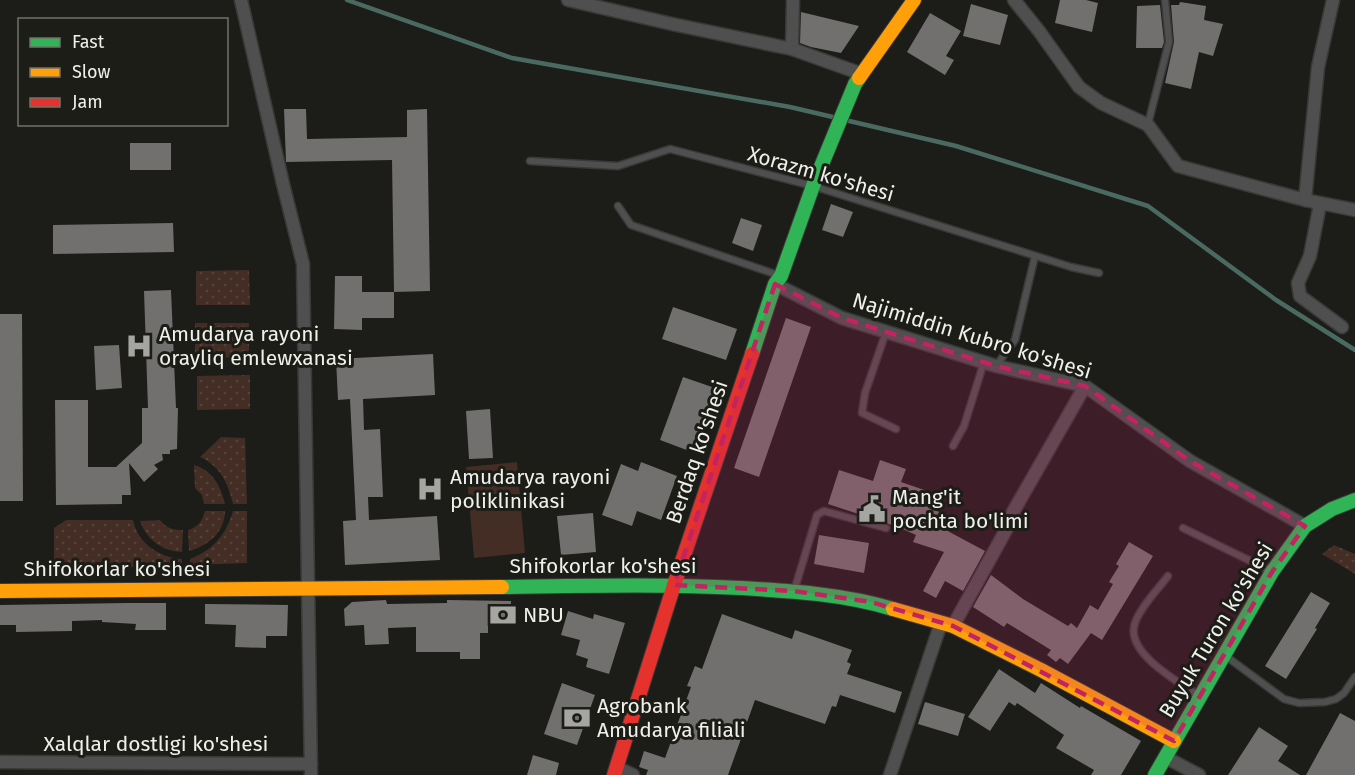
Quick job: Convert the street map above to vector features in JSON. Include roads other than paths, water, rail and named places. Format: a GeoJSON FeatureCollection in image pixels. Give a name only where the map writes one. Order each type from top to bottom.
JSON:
{"type":"FeatureCollection","features":[{"type":"Feature","properties":{"kind":"street"},"geometry":{"type":"LineString","coordinates":[[241,0],[303,264],[311,770]]}},
{"type":"Feature","properties":{"kind":"street"},"geometry":{"type":"LineString","coordinates":[[568,0],[792,49],[858,79],[914,0]]}},
{"type":"Feature","properties":{"kind":"street"},"geometry":{"type":"LineString","coordinates":[[792,49],[794,0]]}},
{"type":"Feature","properties":{"kind":"street"},"geometry":{"type":"LineString","coordinates":[[1014,0],[1078,87],[1101,103],[1148,125],[1178,166],[1320,204],[1355,210]]}},
{"type":"Feature","properties":{"kind":"street"},"geometry":{"type":"LineString","coordinates":[[1305,200],[1318,66],[1333,0]]}},
{"type":"Feature","properties":{"kind":"street","name":"Berdaq ko'shesi"},"geometry":{"type":"LineString","coordinates":[[615,771],[674,585],[778,280],[813,186],[858,79]]}},
{"type":"Feature","properties":{"kind":"street"},"geometry":{"type":"LineString","coordinates":[[1320,204],[1310,256],[1298,283],[1298,290],[1300,296],[1342,327]]}},
{"type":"Feature","properties":{"kind":"street","name":"Najimiddin Kubro ko'shesi"},"geometry":{"type":"LineString","coordinates":[[778,280],[842,318],[990,364],[1085,386],[1190,461],[1305,526]]}},
{"type":"Feature","properties":{"kind":"street"},"geometry":{"type":"LineString","coordinates":[[890,775],[947,624],[1006,530],[1013,512],[1085,386]]}},
{"type":"Feature","properties":{"kind":"street","name":"Buyuk Turon ko'shesi"},"geometry":{"type":"LineString","coordinates":[[1155,775],[1272,572],[1305,526],[1332,509],[1355,500]]}},
{"type":"Feature","properties":{"kind":"street","name":"Shifokorlar ko'shesi"},"geometry":{"type":"LineString","coordinates":[[0,591],[674,585],[794,591],[870,602],[947,624],[1041,670],[1174,741]]}},
{"type":"Feature","properties":{"kind":"street"},"geometry":{"type":"LineString","coordinates":[[1165,757],[1199,775]]}},
{"type":"Feature","properties":{"kind":"street","name":"Xalqlar dostligi ko'shesi"},"geometry":{"type":"LineString","coordinates":[[0,762],[311,770]]}},
{"type":"Feature","properties":{"kind":"street"},"geometry":{"type":"LineString","coordinates":[[615,771],[633,775]]}},
{"type":"Feature","properties":{"kind":"lane"},"geometry":{"type":"LineString","coordinates":[[1148,125],[1169,42],[1165,0]]}},
{"type":"Feature","properties":{"kind":"lane","name":"Xorazm ko'shesi"},"geometry":{"type":"LineString","coordinates":[[530,161],[618,166],[670,149],[813,186],[1071,267],[1099,273]]}},
{"type":"Feature","properties":{"kind":"lane","name":"Najimiddin Kubro ko'shesi"},"geometry":{"type":"LineString","coordinates":[[618,206],[631,225],[778,280]]}},
{"type":"Feature","properties":{"kind":"lane"},"geometry":{"type":"LineString","coordinates":[[953,446],[964,426],[990,364],[1015,340],[1035,256]]}},
{"type":"Feature","properties":{"kind":"lane"},"geometry":{"type":"LineString","coordinates":[[886,332],[865,393],[862,413],[896,429]]}},
{"type":"Feature","properties":{"kind":"lane"},"geometry":{"type":"LineString","coordinates":[[794,591],[817,515],[824,511],[886,528]]}},
{"type":"Feature","properties":{"kind":"lane"},"geometry":{"type":"LineString","coordinates":[[1183,528],[1272,572]]}},
{"type":"Feature","properties":{"kind":"lane"},"geometry":{"type":"LineString","coordinates":[[1168,576],[1139,615],[1134,627],[1136,644],[1160,669],[1200,696]]}},
{"type":"Feature","properties":{"kind":"lane"},"geometry":{"type":"LineString","coordinates":[[1224,654],[1284,699],[1299,703],[1325,702],[1336,699],[1344,693],[1355,677]]}},
{"type":"Feature","properties":{"kind":"waterway"},"geometry":{"type":"LineString","coordinates":[[347,0],[512,58],[790,107],[837,118]]}},
{"type":"Feature","properties":{"kind":"waterway"},"geometry":{"type":"LineString","coordinates":[[845,120],[956,146],[1148,206],[1276,300],[1355,350]]}},
{"type":"Feature","properties":{"kind":"place","name":"Amudarya rayoni orayliq emlewxanasi"},"geometry":{"type":"Point","coordinates":[139,346]}},
{"type":"Feature","properties":{"kind":"place","name":"Amudarya rayoni poliklinikasi"},"geometry":{"type":"Point","coordinates":[430,489]}},
{"type":"Feature","properties":{"kind":"place","name":"Mang'it pochta bo'limi"},"geometry":{"type":"Point","coordinates":[872,509]}},
{"type":"Feature","properties":{"kind":"place","name":"NBU"},"geometry":{"type":"Point","coordinates":[503,615]}},
{"type":"Feature","properties":{"kind":"place","name":"Agrobank Amudarya filiali"},"geometry":{"type":"Point","coordinates":[577,718]}}]}
